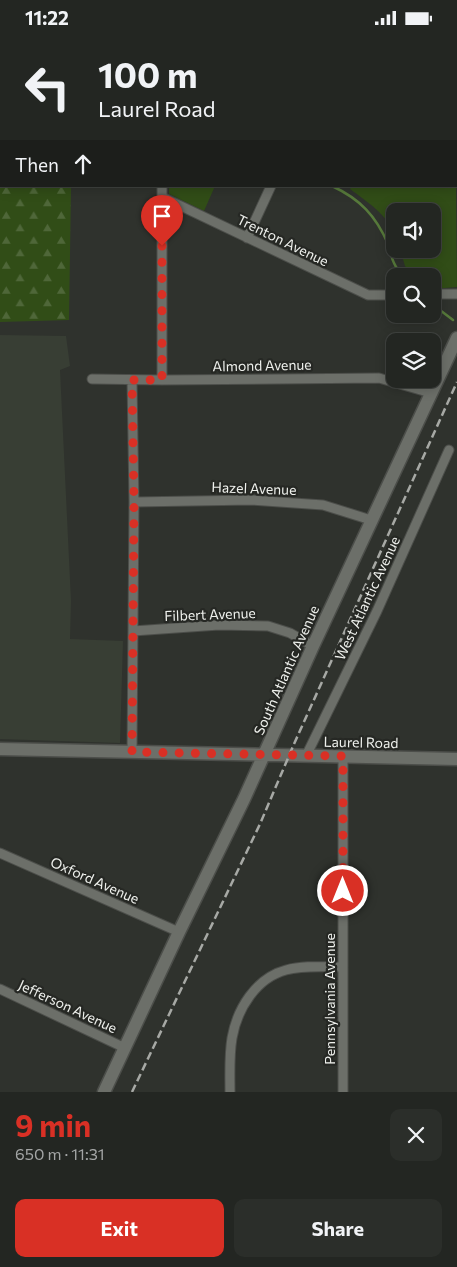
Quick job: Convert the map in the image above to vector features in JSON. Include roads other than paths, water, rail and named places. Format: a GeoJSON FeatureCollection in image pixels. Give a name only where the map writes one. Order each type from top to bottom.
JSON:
{"type":"FeatureCollection","features":[{"type":"Feature","properties":{"kind":"street"},"geometry":{"type":"LineString","coordinates":[[162,187],[162,380]]}},
{"type":"Feature","properties":{"kind":"street"},"geometry":{"type":"LineString","coordinates":[[247,238],[271,187]]}},
{"type":"Feature","properties":{"kind":"street","name":"Trenton Avenue"},"geometry":{"type":"LineString","coordinates":[[162,197],[368,295],[386,295]]}},
{"type":"Feature","properties":{"kind":"street"},"geometry":{"type":"LineString","coordinates":[[441,294],[457,294]]}},
{"type":"Feature","properties":{"kind":"street","name":"South Atlantic Avenue"},"geometry":{"type":"LineString","coordinates":[[104,1092],[244,799],[313,646],[456,340]]}},
{"type":"Feature","properties":{"kind":"street","name":"Almond Avenue"},"geometry":{"type":"LineString","coordinates":[[92,379],[378,378],[431,393]]}},
{"type":"Feature","properties":{"kind":"street"},"geometry":{"type":"LineString","coordinates":[[132,380],[134,502],[132,752]]}},
{"type":"Feature","properties":{"kind":"street","name":"West Atlantic Avenue"},"geometry":{"type":"LineString","coordinates":[[306,755],[377,611],[449,450]]}},
{"type":"Feature","properties":{"kind":"street","name":"Hazel Avenue"},"geometry":{"type":"LineString","coordinates":[[134,502],[252,500],[314,504],[372,520]]}},
{"type":"Feature","properties":{"kind":"street","name":"Filbert Avenue"},"geometry":{"type":"LineString","coordinates":[[133,631],[219,625],[268,626],[290,633],[313,646]]}},
{"type":"Feature","properties":{"kind":"street","name":"Laurel Road"},"geometry":{"type":"LineString","coordinates":[[0,749],[457,759]]}},
{"type":"Feature","properties":{"kind":"street","name":"Pennsylvania Avenue"},"geometry":{"type":"LineString","coordinates":[[343,756],[343,1092]]}},
{"type":"Feature","properties":{"kind":"street","name":"Oxford Avenue"},"geometry":{"type":"LineString","coordinates":[[0,853],[179,932]]}},
{"type":"Feature","properties":{"kind":"street"},"geometry":{"type":"LineString","coordinates":[[230,1092],[232,1036],[247,1000],[257,987],[268,977],[283,971],[300,968],[343,967]]}},
{"type":"Feature","properties":{"kind":"street","name":"Jefferson Avenue"},"geometry":{"type":"LineString","coordinates":[[0,989],[125,1048]]}},
{"type":"Feature","properties":{"kind":"waterway"},"geometry":{"type":"LineString","coordinates":[[334,187],[366,209],[383,234],[397,268]]}},
{"type":"Feature","properties":{"kind":"waterway"},"geometry":{"type":"LineString","coordinates":[[441,311],[453,320]]}},
{"type":"Feature","properties":{"kind":"railway"},"geometry":{"type":"LineString","coordinates":[[132,1092],[260,824],[294,744],[457,382]]}}]}
